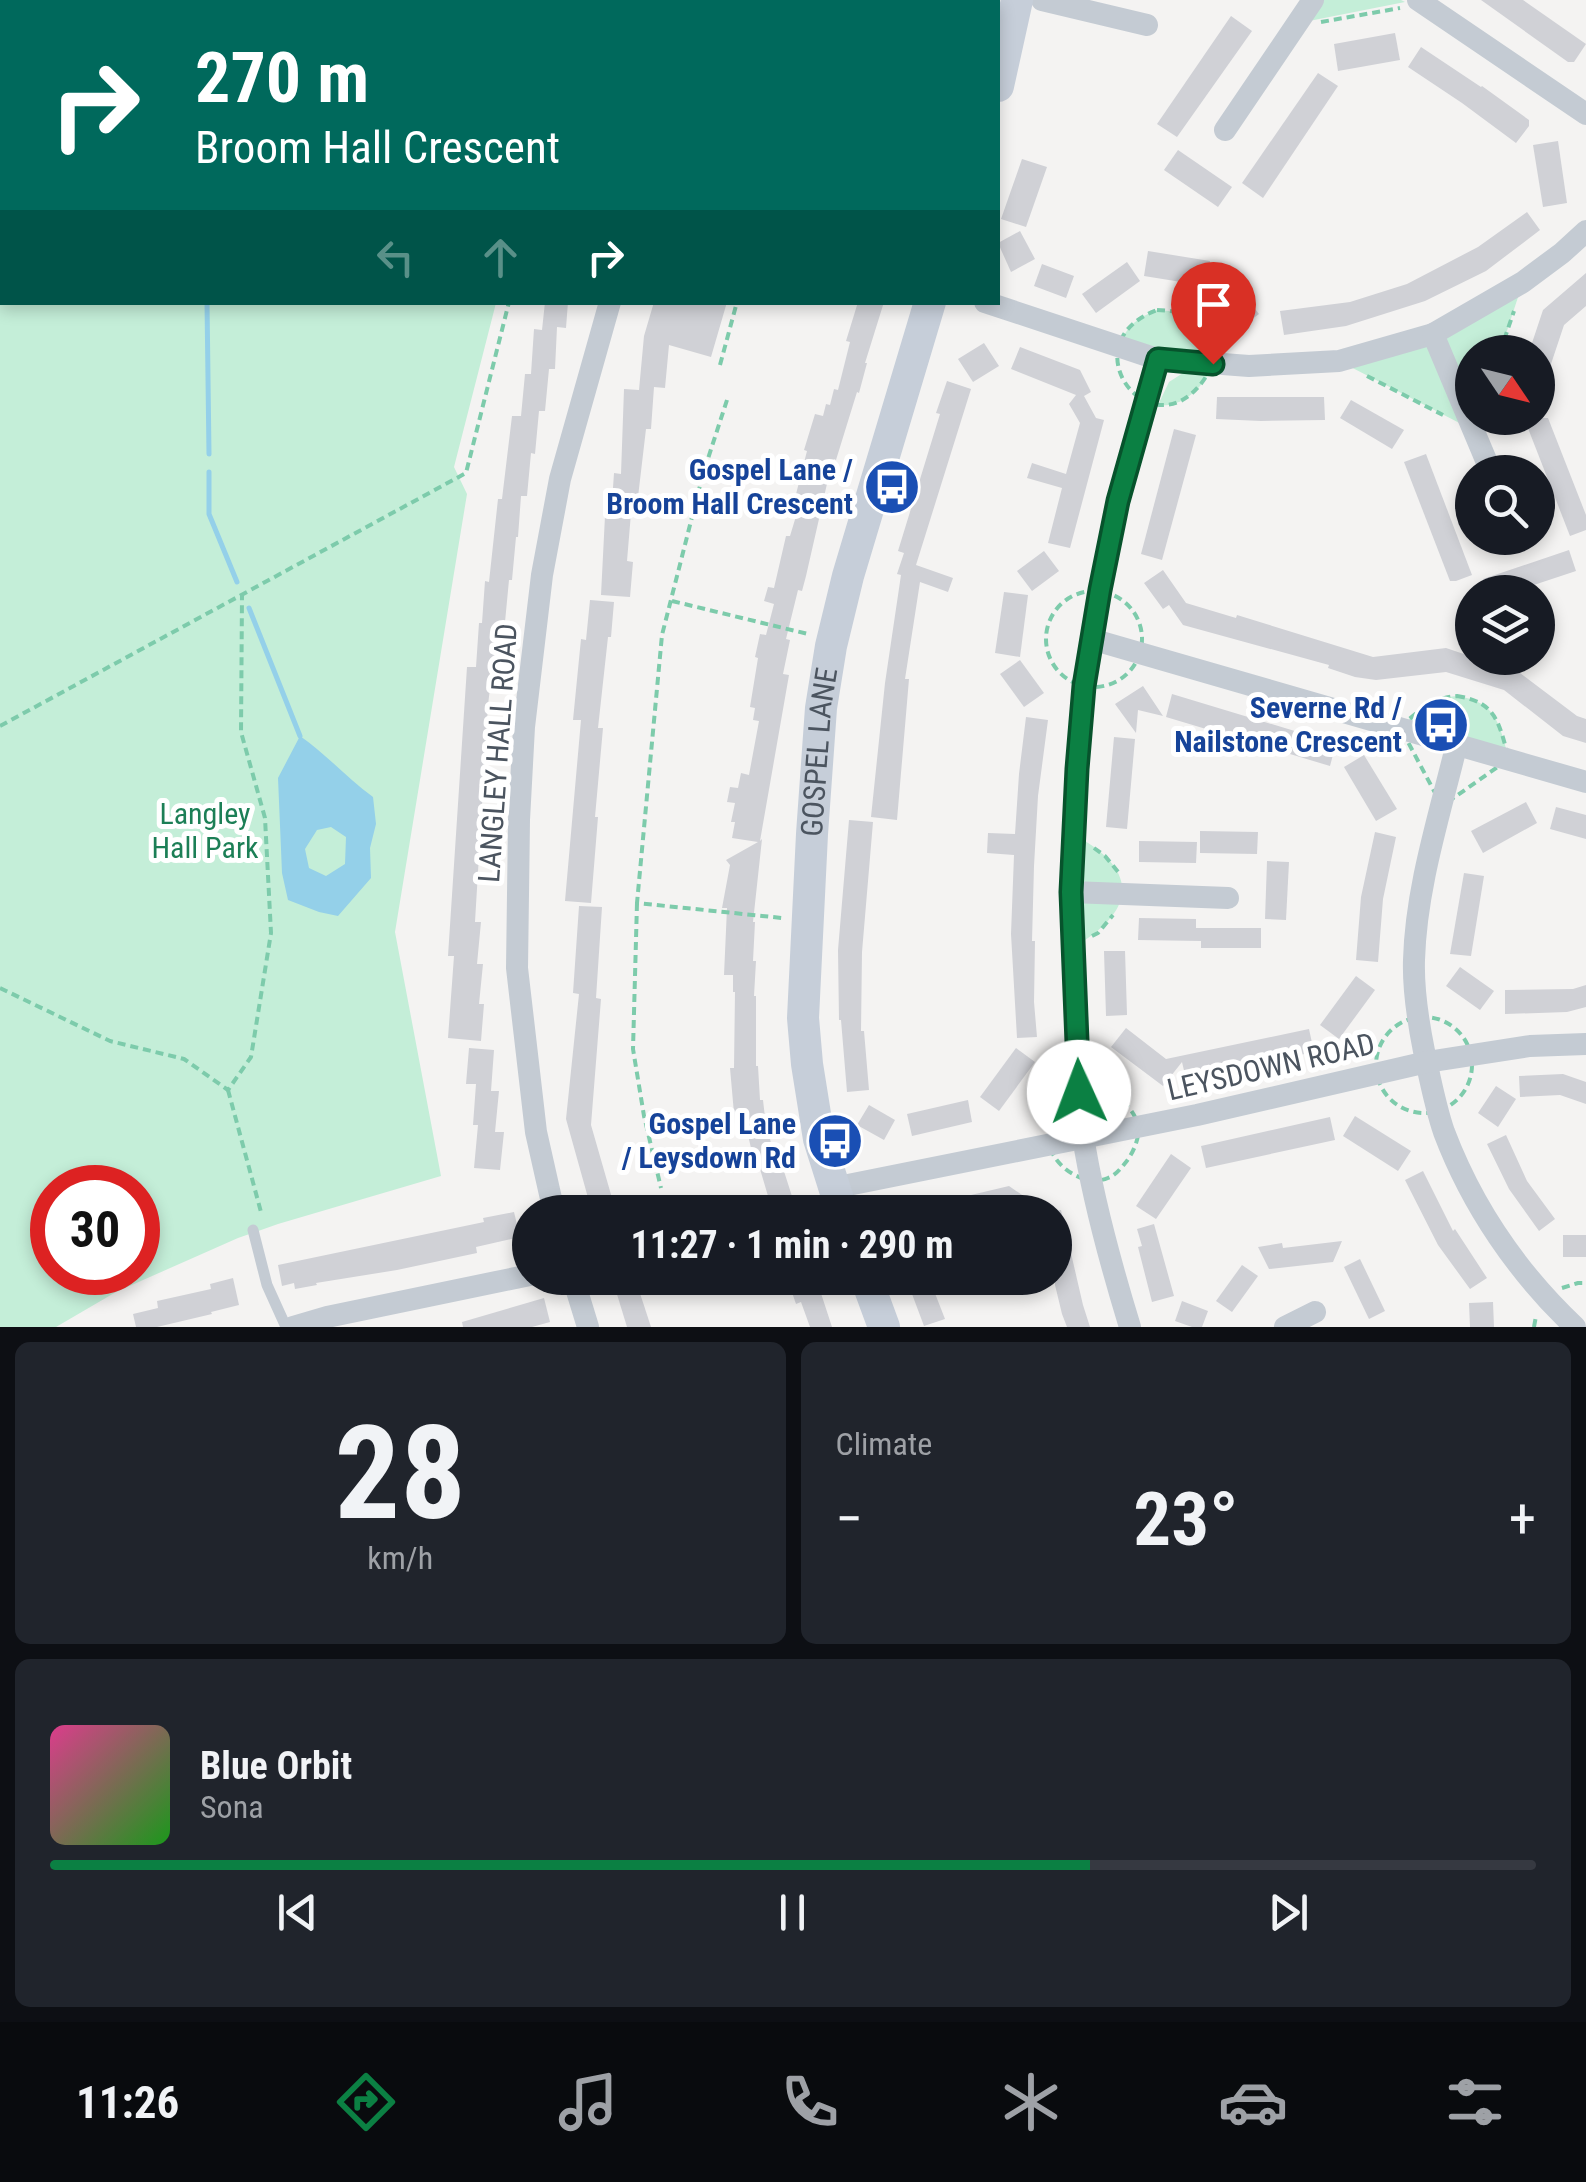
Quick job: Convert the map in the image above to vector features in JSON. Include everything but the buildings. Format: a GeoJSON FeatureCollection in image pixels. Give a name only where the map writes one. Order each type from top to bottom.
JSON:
{"type":"FeatureCollection","features":[{"type":"Feature","properties":{"kind":"street"},"geometry":{"type":"LineString","coordinates":[[1000,71],[1018,0]]}},
{"type":"Feature","properties":{"kind":"street"},"geometry":{"type":"LineString","coordinates":[[1042,0],[1147,26]]}},
{"type":"Feature","properties":{"kind":"street"},"geometry":{"type":"LineString","coordinates":[[1225,130],[1313,0]]}},
{"type":"Feature","properties":{"kind":"street"},"geometry":{"type":"LineString","coordinates":[[1421,2],[1586,114]]}},
{"type":"Feature","properties":{"kind":"street"},"geometry":{"type":"LineString","coordinates":[[994,305],[1158,359],[1249,366],[1338,361],[1432,334],[1522,282],[1586,232]]}},
{"type":"Feature","properties":{"kind":"street","name":"LANGLEY HALL ROAD"},"geometry":{"type":"LineString","coordinates":[[550,1195],[536,1132],[518,968],[524,727],[542,574],[560,479],[609,305]]}},
{"type":"Feature","properties":{"kind":"street","name":"GOSPEL LANE"},"geometry":{"type":"LineString","coordinates":[[836,1195],[819,1139],[803,1018],[821,708],[848,576],[929,305]]}},
{"type":"Feature","properties":{"kind":"street"},"geometry":{"type":"LineString","coordinates":[[1432,334],[1455,386]]}},
{"type":"Feature","properties":{"kind":"street"},"geometry":{"type":"LineString","coordinates":[[1130,1327],[1108,1258],[1083,1137],[1071,892],[1077,769],[1091,639],[1118,501],[1158,359]]}},
{"type":"Feature","properties":{"kind":"street"},"geometry":{"type":"LineString","coordinates":[[1091,639],[1586,782]]}},
{"type":"Feature","properties":{"kind":"street"},"geometry":{"type":"LineString","coordinates":[[1457,744],[1422,887],[1416,934],[1415,994],[1427,1062],[1444,1132],[1470,1188],[1514,1262],[1575,1327]]}},
{"type":"Feature","properties":{"kind":"street"},"geometry":{"type":"LineString","coordinates":[[1071,892],[1228,898]]}},
{"type":"Feature","properties":{"kind":"street","name":"LEYSDOWN ROAD"},"geometry":{"type":"LineString","coordinates":[[857,1195],[1083,1137],[1427,1062],[1530,1046],[1586,1044]]}},
{"type":"Feature","properties":{"kind":"street"},"geometry":{"type":"LineString","coordinates":[[290,1327],[328,1317],[385,1316],[512,1281]]}},
{"type":"Feature","properties":{"kind":"street"},"geometry":{"type":"LineString","coordinates":[[578,1295],[588,1327]]}},
{"type":"Feature","properties":{"kind":"street"},"geometry":{"type":"LineString","coordinates":[[872,1295],[884,1327]]}},
{"type":"Feature","properties":{"kind":"street"},"geometry":{"type":"LineString","coordinates":[[1286,1327],[1315,1312]]}},
{"type":"Feature","properties":{"kind":"lane"},"geometry":{"type":"LineString","coordinates":[[254,1230],[267,1285],[290,1327]]}},
{"type":"Feature","properties":{"kind":"path"},"geometry":{"type":"LineString","coordinates":[[1294,27],[1421,2]]}},
{"type":"Feature","properties":{"kind":"path"},"geometry":{"type":"LineString","coordinates":[[1505,335],[1522,282]]}},
{"type":"Feature","properties":{"kind":"path"},"geometry":{"type":"LineString","coordinates":[[0,726],[466,473],[508,305]]}},
{"type":"Feature","properties":{"kind":"path"},"geometry":{"type":"LineString","coordinates":[[720,364],[736,305]]}},
{"type":"Feature","properties":{"kind":"path"},"geometry":{"type":"LineString","coordinates":[[1338,361],[1455,421]]}},
{"type":"Feature","properties":{"kind":"path"},"geometry":{"type":"LineString","coordinates":[[661,1188],[633,1049],[637,904],[662,635],[726,400]]}},
{"type":"Feature","properties":{"kind":"path"},"geometry":{"type":"LineString","coordinates":[[228,1090],[251,1057],[270,933],[265,818],[241,732],[242,595]]}},
{"type":"Feature","properties":{"kind":"path"},"geometry":{"type":"LineString","coordinates":[[670,600],[832,640]]}},
{"type":"Feature","properties":{"kind":"path"},"geometry":{"type":"LineString","coordinates":[[637,904],[808,921]]}},
{"type":"Feature","properties":{"kind":"path"},"geometry":{"type":"LineString","coordinates":[[0,988],[110,1041],[184,1060],[228,1090],[261,1212],[254,1230]]}},
{"type":"Feature","properties":{"kind":"green space"},"geometry":{"type":"Polygon","coordinates":[[[1319,0],[1401,0],[1405,2],[1304,22],[1319,0]]]}},
{"type":"Feature","properties":{"kind":"green space"},"geometry":{"type":"Polygon","coordinates":[[[1523,282],[1506,335],[1455,335],[1455,421],[1339,361],[1433,334],[1523,282]]]}},
{"type":"Feature","properties":{"kind":"green space","name":"Langley Hall Park"},"geometry":{"type":"Polygon","coordinates":[[[0,305],[495,305],[454,467],[467,494],[395,932],[441,1176],[278,1224],[160,1273],[160,1165],[30,1165],[30,1295],[111,1295],[56,1327],[0,1327],[0,305]]]}},
{"type":"Feature","properties":{"kind":"green space"},"geometry":{"type":"Polygon","coordinates":[[[1157,310],[1181,313],[1197,322],[1206,336],[1212,360],[1122,339],[1136,321],[1157,310]]]}},
{"type":"Feature","properties":{"kind":"green space"},"geometry":{"type":"Polygon","coordinates":[[[1183,373],[1208,375],[1187,398],[1158,405],[1169,382],[1183,373]]]}},
{"type":"Feature","properties":{"kind":"green space"},"geometry":{"type":"Polygon","coordinates":[[[1457,696],[1488,709],[1499,725],[1509,759],[1400,727],[1433,702],[1457,696]]]}},
{"type":"Feature","properties":{"kind":"green space"},"geometry":{"type":"Polygon","coordinates":[[[1074,834],[1106,857],[1122,884],[1117,909],[1109,920],[1073,948],[1074,834]]]}},
{"type":"Feature","properties":{"kind":"water"},"geometry":{"type":"Polygon","coordinates":[[[300,736],[373,797],[376,824],[370,848],[371,878],[338,916],[288,900],[282,873],[278,778],[300,736]],[[331,827],[317,830],[305,849],[309,868],[326,876],[345,864],[346,837],[331,827]]]}},
{"type":"Feature","properties":{"kind":"waterway"},"geometry":{"type":"LineString","coordinates":[[207,305],[209,454]]}},
{"type":"Feature","properties":{"kind":"waterway"},"geometry":{"type":"LineString","coordinates":[[209,472],[209,514],[237,582]]}},
{"type":"Feature","properties":{"kind":"waterway"},"geometry":{"type":"LineString","coordinates":[[249,608],[300,736]]}},
{"type":"Feature","properties":{"kind":"place","name":"Gospel Lane / Broom Hall Crescent"},"geometry":{"type":"Point","coordinates":[892,487]}},
{"type":"Feature","properties":{"kind":"place","name":"Severne Rd / Nailstone Crescent"},"geometry":{"type":"Point","coordinates":[1441,725]}},
{"type":"Feature","properties":{"kind":"place","name":"Gospel Lane / Leysdown Rd"},"geometry":{"type":"Point","coordinates":[835,1141]}},
{"type":"Feature","properties":{"kind":"route"},"geometry":{"type":"LineString","coordinates":[[1079,1092],[1071,892],[1084,686],[1100,590],[1118,501],[1158,359],[1213,364]]}}]}
